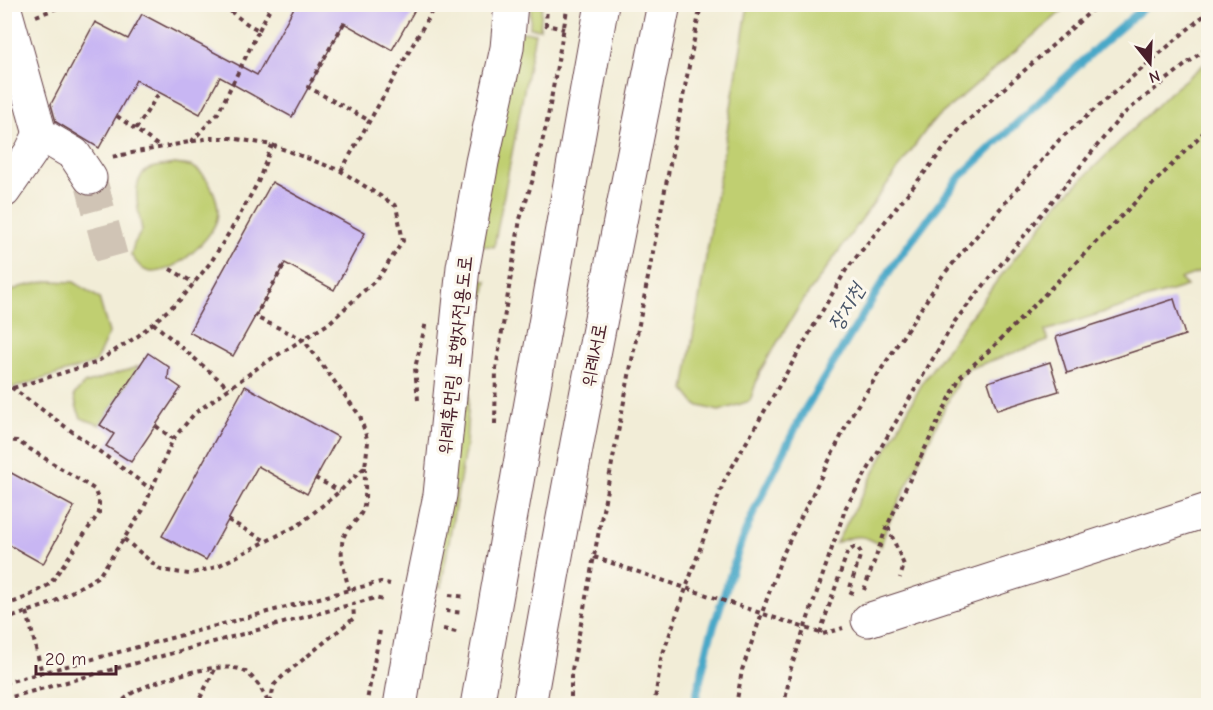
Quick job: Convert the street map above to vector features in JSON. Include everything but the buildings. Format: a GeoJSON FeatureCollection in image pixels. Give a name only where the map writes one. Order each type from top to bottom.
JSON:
{"type":"FeatureCollection","features":[{"type":"Feature","properties":{"kind":"main road","name":"위례휴먼링 보행자전용도로"},"geometry":{"type":"LineString","coordinates":[[400,705],[415,616],[440,495],[463,267],[482,162],[507,48],[511,4]]}},
{"type":"Feature","properties":{"kind":"main road"},"geometry":{"type":"LineString","coordinates":[[477,705],[602,4]]}},
{"type":"Feature","properties":{"kind":"main road","name":"위례서로"},"geometry":{"type":"LineString","coordinates":[[529,705],[555,556],[664,4]]}},
{"type":"Feature","properties":{"kind":"main road"},"geometry":{"type":"LineString","coordinates":[[4,6],[40,134],[31,152],[4,191]]}},
{"type":"Feature","properties":{"kind":"main road"},"geometry":{"type":"LineString","coordinates":[[40,134],[74,154],[86,171]]}},
{"type":"Feature","properties":{"kind":"main road"},"geometry":{"type":"LineString","coordinates":[[870,604],[1209,510]]}},
{"type":"Feature","properties":{"kind":"path"},"geometry":{"type":"LineString","coordinates":[[220,4],[232,9],[250,26],[259,30]]}},
{"type":"Feature","properties":{"kind":"path"},"geometry":{"type":"LineString","coordinates":[[190,142],[218,113],[272,4]]}},
{"type":"Feature","properties":{"kind":"path"},"geometry":{"type":"LineString","coordinates":[[341,171],[436,4]]}},
{"type":"Feature","properties":{"kind":"path"},"geometry":{"type":"LineString","coordinates":[[547,4],[546,25],[564,29]]}},
{"type":"Feature","properties":{"kind":"path"},"geometry":{"type":"LineString","coordinates":[[495,433],[496,369],[520,219],[534,179],[547,122],[568,4]]}},
{"type":"Feature","properties":{"kind":"path"},"geometry":{"type":"LineString","coordinates":[[571,705],[571,675],[701,4]]}},
{"type":"Feature","properties":{"kind":"path"},"geometry":{"type":"LineString","coordinates":[[654,705],[661,659],[724,481],[846,270],[963,125],[1099,4]]}},
{"type":"Feature","properties":{"kind":"path"},"geometry":{"type":"LineString","coordinates":[[736,705],[742,670],[782,556],[852,414],[943,275],[1060,139],[1209,12]]}},
{"type":"Feature","properties":{"kind":"path"},"geometry":{"type":"LineString","coordinates":[[344,23],[308,87],[370,121]]}},
{"type":"Feature","properties":{"kind":"path"},"geometry":{"type":"LineString","coordinates":[[784,705],[791,669],[846,507],[955,321],[1122,115],[1209,47]]}},
{"type":"Feature","properties":{"kind":"path"},"geometry":{"type":"LineString","coordinates":[[136,129],[159,93]]}},
{"type":"Feature","properties":{"kind":"path"},"geometry":{"type":"LineString","coordinates":[[117,116],[161,148]]}},
{"type":"Feature","properties":{"kind":"path"},"geometry":{"type":"LineString","coordinates":[[870,604],[861,597],[887,526],[960,377],[994,346],[1209,128]]}},
{"type":"Feature","properties":{"kind":"path"},"geometry":{"type":"LineString","coordinates":[[4,620],[50,604],[99,576],[143,510],[173,439],[195,413],[328,324],[379,277],[403,241],[396,206],[341,171],[272,146],[231,138],[210,138],[161,148],[86,171]]}},
{"type":"Feature","properties":{"kind":"path"},"geometry":{"type":"LineString","coordinates":[[13,388],[95,363],[138,336],[182,298],[211,262],[237,220],[258,182],[272,146]]}},
{"type":"Feature","properties":{"kind":"path"},"geometry":{"type":"LineString","coordinates":[[285,263],[255,317],[303,339],[360,416],[368,442],[364,467],[363,508],[355,522],[345,532],[342,544],[349,590]]}},
{"type":"Feature","properties":{"kind":"path"},"geometry":{"type":"LineString","coordinates":[[170,269],[194,283]]}},
{"type":"Feature","properties":{"kind":"path"},"geometry":{"type":"LineString","coordinates":[[153,323],[230,388]]}},
{"type":"Feature","properties":{"kind":"path"},"geometry":{"type":"LineString","coordinates":[[4,382],[151,489]]}},
{"type":"Feature","properties":{"kind":"path"},"geometry":{"type":"LineString","coordinates":[[156,426],[173,439]]}},
{"type":"Feature","properties":{"kind":"path"},"geometry":{"type":"LineString","coordinates":[[4,440],[17,441],[94,489],[99,501],[99,513],[50,584],[27,597],[4,606]]}},
{"type":"Feature","properties":{"kind":"path"},"geometry":{"type":"LineString","coordinates":[[124,539],[161,570],[189,574],[216,567],[300,524],[340,491],[364,467]]}},
{"type":"Feature","properties":{"kind":"path"},"geometry":{"type":"LineString","coordinates":[[315,478],[340,491]]}},
{"type":"Feature","properties":{"kind":"path"},"geometry":{"type":"LineString","coordinates":[[228,520],[266,541]]}},
{"type":"Feature","properties":{"kind":"path"},"geometry":{"type":"LineString","coordinates":[[887,526],[904,565],[899,581]]}},
{"type":"Feature","properties":{"kind":"path"},"geometry":{"type":"LineString","coordinates":[[594,557],[822,634],[847,553],[850,549],[858,548],[861,553],[849,591]]}},
{"type":"Feature","properties":{"kind":"path"},"geometry":{"type":"LineString","coordinates":[[4,683],[349,590],[381,582],[390,584]]}},
{"type":"Feature","properties":{"kind":"path"},"geometry":{"type":"LineString","coordinates":[[866,587],[870,604]]}},
{"type":"Feature","properties":{"kind":"path"},"geometry":{"type":"LineString","coordinates":[[458,644],[468,590]]}},
{"type":"Feature","properties":{"kind":"path"},"geometry":{"type":"LineString","coordinates":[[450,595],[466,597]]}},
{"type":"Feature","properties":{"kind":"path"},"geometry":{"type":"LineString","coordinates":[[4,699],[375,598],[383,600]]}},
{"type":"Feature","properties":{"kind":"path"},"geometry":{"type":"LineString","coordinates":[[269,705],[274,685],[354,618],[353,604]]}},
{"type":"Feature","properties":{"kind":"path"},"geometry":{"type":"LineString","coordinates":[[447,611],[463,613]]}},
{"type":"Feature","properties":{"kind":"path"},"geometry":{"type":"LineString","coordinates":[[27,612],[42,673]]}},
{"type":"Feature","properties":{"kind":"path"},"geometry":{"type":"LineString","coordinates":[[117,705],[133,692],[155,682],[228,666],[243,670],[253,678],[269,705]]}},
{"type":"Feature","properties":{"kind":"path"},"geometry":{"type":"LineString","coordinates":[[196,705],[215,668]]}},
{"type":"Feature","properties":{"kind":"green space"},"geometry":{"type":"Polygon","coordinates":[[[531,5],[542,5],[540,29],[530,28],[531,5]]]}},
{"type":"Feature","properties":{"kind":"green space"},"geometry":{"type":"Polygon","coordinates":[[[748,5],[1069,5],[931,123],[800,305],[760,371],[750,401],[719,411],[696,405],[684,390],[748,5]]]}},
{"type":"Feature","properties":{"kind":"green space"},"geometry":{"type":"Polygon","coordinates":[[[518,32],[535,33],[494,247],[472,244],[518,32]]]}},
{"type":"Feature","properties":{"kind":"green space"},"geometry":{"type":"Polygon","coordinates":[[[1208,61],[1208,269],[1180,279],[1187,286],[1045,331],[1048,341],[968,369],[960,377],[887,526],[881,546],[864,537],[849,538],[836,543],[924,380],[996,282],[1060,201],[1170,92],[1208,61]]]}},
{"type":"Feature","properties":{"kind":"green space"},"geometry":{"type":"Polygon","coordinates":[[[175,164],[193,167],[209,182],[217,205],[217,219],[207,237],[189,256],[167,269],[157,272],[147,271],[140,267],[131,255],[142,230],[137,206],[139,180],[151,168],[175,164]]]}},
{"type":"Feature","properties":{"kind":"green space"},"geometry":{"type":"Polygon","coordinates":[[[467,277],[487,281],[471,363],[466,445],[441,587],[428,584],[467,277]]]}},
{"type":"Feature","properties":{"kind":"green space"},"geometry":{"type":"Polygon","coordinates":[[[48,281],[74,282],[99,298],[109,333],[95,363],[13,388],[5,382],[5,294],[20,287],[48,281]]]}},
{"type":"Feature","properties":{"kind":"green space"},"geometry":{"type":"Polygon","coordinates":[[[140,366],[100,425],[81,418],[74,395],[84,384],[140,366]]]}},
{"type":"Feature","properties":{"kind":"waterway","name":"장지천"},"geometry":{"type":"LineString","coordinates":[[694,706],[709,641],[741,542],[757,505],[804,411],[894,264],[960,177],[1099,46],[1148,4]]}},
{"type":"Feature","properties":{"kind":"tunnel"},"geometry":{"type":"LineString","coordinates":[[90,178],[113,263]]}}]}
